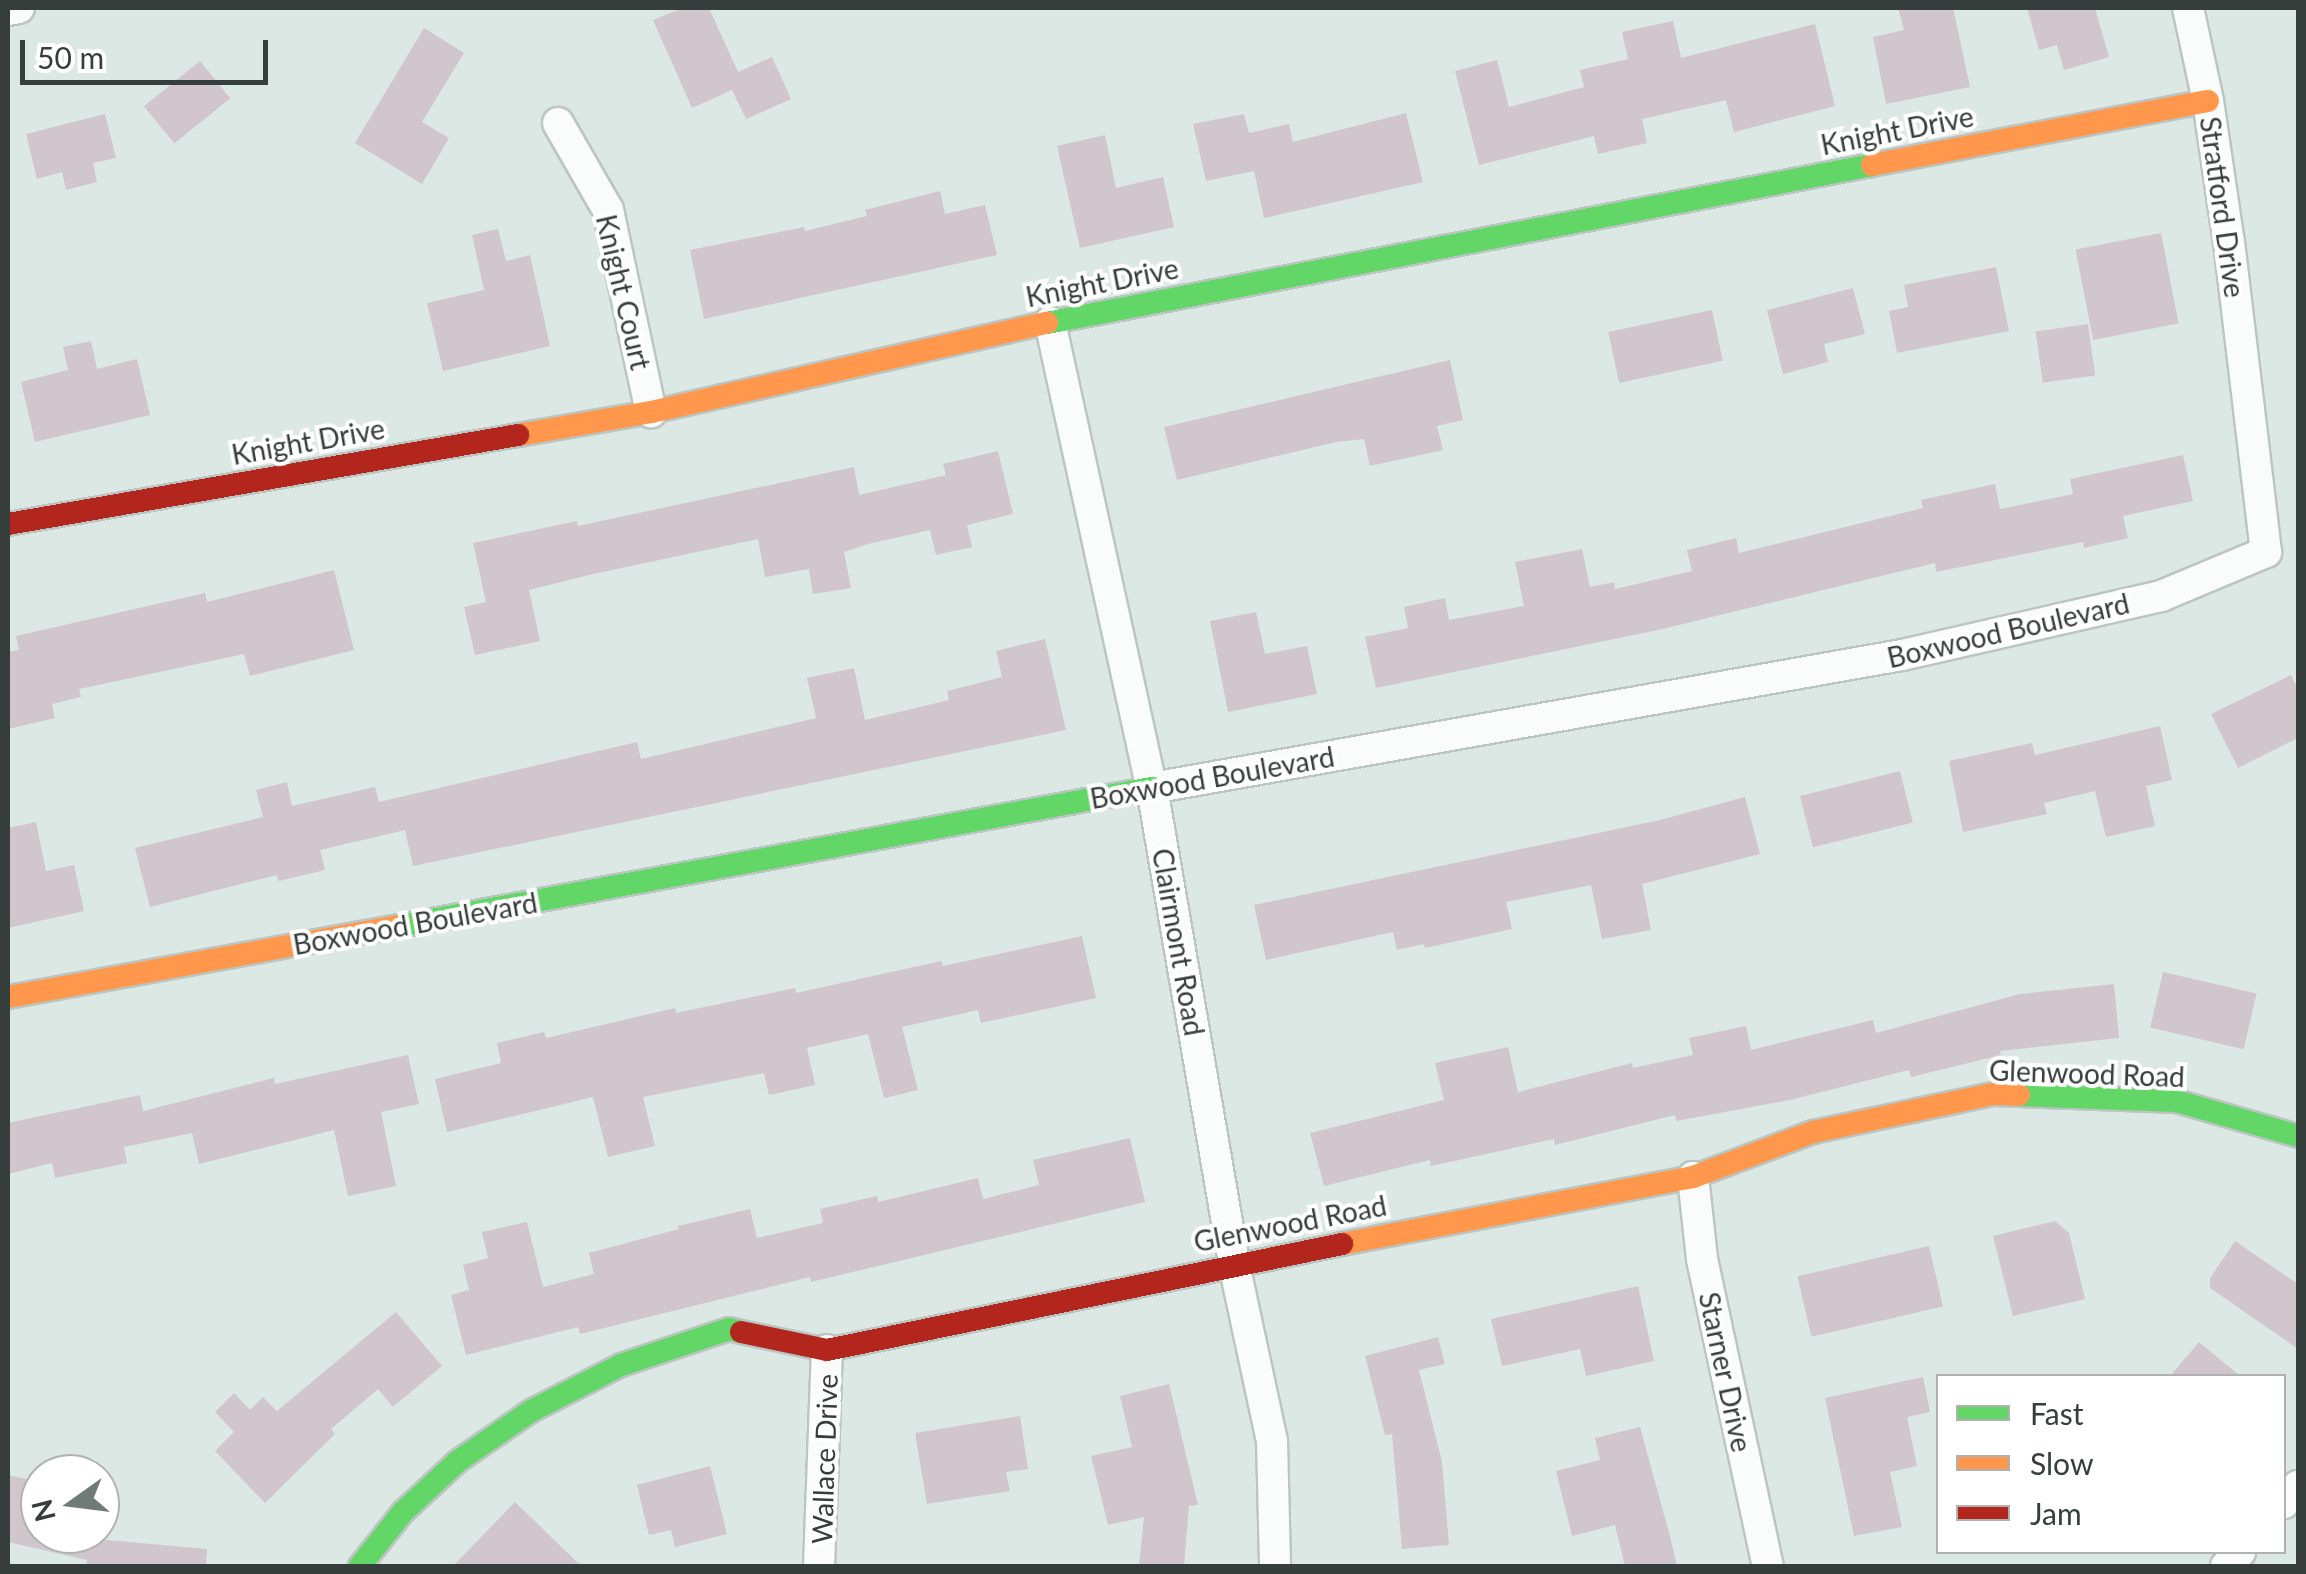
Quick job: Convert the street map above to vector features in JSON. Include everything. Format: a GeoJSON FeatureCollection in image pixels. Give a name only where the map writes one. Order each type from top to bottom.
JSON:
{"type":"FeatureCollection","features":[{"type":"Feature","properties":{"kind":"street"},"geometry":{"type":"LineString","coordinates":[[8,10],[19,8]]}},
{"type":"Feature","properties":{"kind":"street","name":"Stratford Drive"},"geometry":{"type":"LineString","coordinates":[[2188,8],[2208,100],[2249,409]]}},
{"type":"Feature","properties":{"kind":"street","name":"Knight Drive"},"geometry":{"type":"LineString","coordinates":[[8,524],[651,412],[1050,322],[2208,100]]}},
{"type":"Feature","properties":{"kind":"street","name":"Knight Court"},"geometry":{"type":"LineString","coordinates":[[558,124],[608,210],[651,412]]}},
{"type":"Feature","properties":{"kind":"street","name":"Clairmont Road"},"geometry":{"type":"LineString","coordinates":[[1050,322],[1152,788],[1234,1264],[1272,1442],[1275,1566]]}},
{"type":"Feature","properties":{"kind":"street","name":"Boxwood Boulevard"},"geometry":{"type":"LineString","coordinates":[[8,997],[1902,655],[2162,596],[2266,552],[2249,409]]}},
{"type":"Feature","properties":{"kind":"street","name":"Glenwood Road"},"geometry":{"type":"LineString","coordinates":[[360,1566],[403,1512],[458,1461],[531,1411],[621,1364],[729,1329],[828,1350],[1234,1264],[1693,1177],[1813,1132],[1994,1094],[2176,1101],[2298,1136]]}},
{"type":"Feature","properties":{"kind":"street","name":"Starner Drive"},"geometry":{"type":"LineString","coordinates":[[1693,1177],[1702,1259],[1768,1566]]}},
{"type":"Feature","properties":{"kind":"street","name":"Wallace Drive"},"geometry":{"type":"LineString","coordinates":[[819,1566],[828,1350]]}},
{"type":"Feature","properties":{"kind":"building"},"geometry":{"type":"Polygon","coordinates":[[[682,8],[709,8],[738,72],[772,57],[791,99],[746,119],[732,90],[692,108],[653,20],[682,8]]]}},
{"type":"Feature","properties":{"kind":"building"},"geometry":{"type":"Polygon","coordinates":[[[1898,8],[1953,8],[1970,87],[1886,104],[1873,37],[1904,30],[1898,8]]]}},
{"type":"Feature","properties":{"kind":"building"},"geometry":{"type":"Polygon","coordinates":[[[2027,8],[2095,8],[2109,57],[2064,70],[2057,45],[2039,50],[2027,8]]]}},
{"type":"Feature","properties":{"kind":"building"},"geometry":{"type":"Polygon","coordinates":[[[1673,21],[1681,58],[1815,24],[1835,106],[1734,132],[1726,100],[1642,119],[1647,143],[1598,154],[1594,136],[1479,165],[1455,71],[1497,60],[1509,107],[1584,87],[1580,70],[1628,59],[1622,32],[1673,21]]]}},
{"type":"Feature","properties":{"kind":"building"},"geometry":{"type":"Polygon","coordinates":[[[424,28],[464,53],[422,122],[449,138],[422,184],[355,143],[424,28]]]}},
{"type":"Feature","properties":{"kind":"building"},"geometry":{"type":"Polygon","coordinates":[[[200,61],[230,98],[174,144],[144,106],[200,61]]]}},
{"type":"Feature","properties":{"kind":"building"},"geometry":{"type":"Polygon","coordinates":[[[1406,113],[1423,182],[1264,218],[1254,171],[1206,181],[1193,124],[1244,114],[1249,133],[1289,124],[1293,142],[1406,113]]]}},
{"type":"Feature","properties":{"kind":"building"},"geometry":{"type":"Polygon","coordinates":[[[105,114],[116,158],[93,163],[97,182],[66,190],[62,172],[37,179],[26,134],[105,114]]]}},
{"type":"Feature","properties":{"kind":"building"},"geometry":{"type":"Polygon","coordinates":[[[1105,135],[1116,188],[1163,177],[1174,227],[1080,248],[1057,146],[1105,135]]]}},
{"type":"Feature","properties":{"kind":"building"},"geometry":{"type":"Polygon","coordinates":[[[940,191],[945,214],[985,205],[997,255],[704,319],[690,250],[804,227],[805,231],[867,216],[865,210],[940,191]]]}},
{"type":"Feature","properties":{"kind":"building"},"geometry":{"type":"Polygon","coordinates":[[[498,229],[506,261],[530,255],[550,346],[443,371],[427,303],[484,290],[472,235],[498,229]]]}},
{"type":"Feature","properties":{"kind":"building"},"geometry":{"type":"Polygon","coordinates":[[[2161,233],[2179,323],[2093,340],[2076,250],[2161,233]]]}},
{"type":"Feature","properties":{"kind":"building"},"geometry":{"type":"Polygon","coordinates":[[[1996,267],[2009,331],[1897,353],[1889,311],[1908,307],[1904,285],[1996,267]]]}},
{"type":"Feature","properties":{"kind":"building"},"geometry":{"type":"Polygon","coordinates":[[[1853,288],[1865,334],[1824,344],[1828,362],[1783,374],[1767,310],[1853,288]]]}},
{"type":"Feature","properties":{"kind":"building"},"geometry":{"type":"Polygon","coordinates":[[[1712,310],[1723,361],[1619,383],[1608,332],[1712,310]]]}},
{"type":"Feature","properties":{"kind":"building"},"geometry":{"type":"Polygon","coordinates":[[[2088,324],[2095,375],[2043,383],[2036,331],[2088,324]]]}},
{"type":"Feature","properties":{"kind":"building"},"geometry":{"type":"Polygon","coordinates":[[[91,341],[97,369],[137,359],[150,415],[35,442],[21,382],[68,370],[63,347],[91,341]]]}},
{"type":"Feature","properties":{"kind":"building"},"geometry":{"type":"Polygon","coordinates":[[[1450,360],[1463,420],[1437,426],[1443,450],[1370,466],[1364,439],[1336,442],[1177,480],[1164,427],[1450,360]]]}},
{"type":"Feature","properties":{"kind":"building"},"geometry":{"type":"Polygon","coordinates":[[[998,451],[1013,514],[967,525],[972,547],[936,555],[930,530],[868,544],[844,552],[851,588],[813,594],[809,569],[765,577],[758,539],[589,575],[529,590],[540,641],[475,655],[464,607],[486,602],[473,543],[577,521],[578,526],[854,467],[859,495],[946,475],[943,464],[998,451]]]}},
{"type":"Feature","properties":{"kind":"building"},"geometry":{"type":"Polygon","coordinates":[[[2183,455],[2193,501],[2123,516],[2128,538],[2084,548],[2083,542],[1936,572],[1935,563],[1658,630],[1376,688],[1365,637],[1408,628],[1404,607],[1445,598],[1449,620],[1524,606],[1515,562],[1582,549],[1590,587],[1614,582],[1615,589],[1692,571],[1687,550],[1736,538],[1739,553],[1923,508],[1921,500],[1995,484],[2000,509],[2073,494],[2070,479],[2183,455]]]}},
{"type":"Feature","properties":{"kind":"building"},"geometry":{"type":"Polygon","coordinates":[[[334,570],[354,650],[250,676],[244,654],[79,689],[81,697],[52,704],[55,718],[8,729],[8,652],[19,650],[16,636],[205,593],[207,602],[334,570]]]}},
{"type":"Feature","properties":{"kind":"building"},"geometry":{"type":"Polygon","coordinates":[[[1256,612],[1265,654],[1307,646],[1317,694],[1228,712],[1210,621],[1256,612]]]}},
{"type":"Feature","properties":{"kind":"building"},"geometry":{"type":"Polygon","coordinates":[[[1045,639],[1066,730],[413,866],[405,830],[320,850],[325,870],[278,881],[277,875],[150,907],[135,848],[263,817],[256,790],[287,782],[292,806],[375,787],[379,802],[637,742],[641,759],[816,718],[807,678],[854,668],[865,720],[949,700],[947,691],[1002,677],[996,651],[1045,639]]]}},
{"type":"Feature","properties":{"kind":"building"},"geometry":{"type":"Polygon","coordinates":[[[2291,675],[2298,690],[2298,738],[2238,768],[2211,714],[2291,675]]]}},
{"type":"Feature","properties":{"kind":"building"},"geometry":{"type":"Polygon","coordinates":[[[2160,726],[2172,780],[2146,786],[2155,826],[2106,837],[2095,791],[2044,803],[2047,814],[1963,832],[1949,761],[2032,743],[2035,755],[2160,726]]]}},
{"type":"Feature","properties":{"kind":"building"},"geometry":{"type":"Polygon","coordinates":[[[1900,771],[1913,822],[1813,847],[1800,796],[1900,771]]]}},
{"type":"Feature","properties":{"kind":"building"},"geometry":{"type":"Polygon","coordinates":[[[1745,797],[1760,854],[1642,884],[1651,930],[1602,939],[1591,885],[1506,902],[1512,929],[1425,948],[1424,944],[1397,950],[1393,932],[1266,960],[1254,905],[1660,820],[1745,797]]]}},
{"type":"Feature","properties":{"kind":"building"},"geometry":{"type":"Polygon","coordinates":[[[36,822],[46,871],[74,865],[84,911],[8,928],[8,828],[36,822]]]}},
{"type":"Feature","properties":{"kind":"building"},"geometry":{"type":"Polygon","coordinates":[[[1082,936],[1096,998],[981,1023],[978,1010],[902,1027],[918,1090],[884,1098],[868,1034],[807,1048],[815,1085],[769,1095],[764,1073],[643,1097],[655,1146],[608,1157],[593,1097],[447,1132],[435,1079],[501,1063],[497,1043],[544,1032],[546,1038],[675,1008],[676,1013],[795,988],[796,993],[941,961],[943,966],[1082,936]]]}},
{"type":"Feature","properties":{"kind":"building"},"geometry":{"type":"Polygon","coordinates":[[[2163,972],[2257,994],[2244,1049],[2150,1028],[2163,972]]]}},
{"type":"Feature","properties":{"kind":"building"},"geometry":{"type":"Polygon","coordinates":[[[2114,984],[2119,1038],[2000,1051],[2001,1055],[1911,1077],[1909,1070],[1790,1100],[1676,1121],[1675,1115],[1555,1145],[1554,1139],[1431,1166],[1430,1160],[1324,1186],[1310,1133],[1444,1100],[1435,1063],[1508,1047],[1518,1092],[1632,1063],[1633,1068],[1693,1055],[1689,1038],[1746,1026],[1751,1050],[1873,1020],[1876,1033],[2020,994],[2114,984]]]}},
{"type":"Feature","properties":{"kind":"building"},"geometry":{"type":"Polygon","coordinates":[[[408,1055],[419,1104],[381,1112],[396,1186],[348,1196],[334,1130],[199,1164],[192,1133],[124,1147],[127,1163],[55,1178],[52,1163],[8,1174],[8,1123],[140,1095],[143,1111],[274,1078],[275,1084],[408,1055]]]}},
{"type":"Feature","properties":{"kind":"building"},"geometry":{"type":"Polygon","coordinates":[[[1130,1138],[1145,1202],[811,1282],[810,1277],[580,1334],[578,1327],[466,1355],[451,1295],[469,1290],[463,1265],[488,1258],[482,1232],[527,1222],[543,1287],[594,1274],[589,1253],[679,1229],[678,1226],[750,1209],[757,1238],[823,1223],[820,1209],[877,1196],[878,1202],[978,1178],[983,1199],[1039,1185],[1033,1160],[1130,1138]]]}},
{"type":"Feature","properties":{"kind":"building"},"geometry":{"type":"Polygon","coordinates":[[[2055,1221],[2069,1233],[2085,1299],[2013,1316],[1993,1236],[2055,1221]]]}},
{"type":"Feature","properties":{"kind":"building"},"geometry":{"type":"Polygon","coordinates":[[[2235,1241],[2298,1284],[2298,1349],[2210,1288],[2210,1278],[2235,1241]]]}},
{"type":"Feature","properties":{"kind":"building"},"geometry":{"type":"Polygon","coordinates":[[[1929,1246],[1943,1306],[1811,1337],[1797,1276],[1929,1246]]]}},
{"type":"Feature","properties":{"kind":"building"},"geometry":{"type":"Polygon","coordinates":[[[1638,1286],[1654,1361],[1586,1376],[1580,1349],[1502,1366],[1491,1319],[1638,1286]]]}},
{"type":"Feature","properties":{"kind":"building"},"geometry":{"type":"Polygon","coordinates":[[[396,1312],[442,1366],[393,1407],[378,1389],[331,1429],[335,1434],[265,1503],[215,1451],[234,1432],[215,1412],[234,1393],[250,1410],[263,1397],[277,1411],[396,1312]]]}},
{"type":"Feature","properties":{"kind":"building"},"geometry":{"type":"Polygon","coordinates":[[[1438,1337],[1445,1364],[1419,1370],[1442,1462],[1449,1545],[1402,1549],[1392,1434],[1385,1435],[1365,1356],[1438,1337]]]}},
{"type":"Feature","properties":{"kind":"building"},"geometry":{"type":"Polygon","coordinates":[[[2199,1342],[2238,1374],[2172,1374],[2199,1342]]]}},
{"type":"Feature","properties":{"kind":"building"},"geometry":{"type":"Polygon","coordinates":[[[1923,1377],[1930,1412],[1907,1417],[1917,1466],[1890,1472],[1902,1527],[1854,1536],[1825,1398],[1923,1377]]]}},
{"type":"Feature","properties":{"kind":"building"},"geometry":{"type":"Polygon","coordinates":[[[1169,1384],[1198,1505],[1189,1506],[1184,1566],[1139,1566],[1144,1517],[1108,1525],[1091,1456],[1132,1447],[1120,1396],[1169,1384]]]}},
{"type":"Feature","properties":{"kind":"building"},"geometry":{"type":"Polygon","coordinates":[[[1020,1416],[1028,1469],[1006,1472],[1010,1491],[927,1504],[915,1433],[1020,1416]]]}},
{"type":"Feature","properties":{"kind":"building"},"geometry":{"type":"Polygon","coordinates":[[[1640,1427],[1677,1566],[1625,1566],[1615,1525],[1572,1536],[1556,1471],[1600,1460],[1595,1438],[1640,1427]]]}},
{"type":"Feature","properties":{"kind":"building"},"geometry":{"type":"Polygon","coordinates":[[[710,1466],[727,1534],[675,1547],[671,1530],[649,1535],[637,1485],[710,1466]]]}},
{"type":"Feature","properties":{"kind":"building"},"geometry":{"type":"Polygon","coordinates":[[[8,1475],[20,1478],[20,1545],[8,1542],[8,1475]]]}},
{"type":"Feature","properties":{"kind":"building"},"geometry":{"type":"Polygon","coordinates":[[[515,1502],[581,1566],[453,1566],[515,1502]]]}},
{"type":"Feature","properties":{"kind":"building"},"geometry":{"type":"Polygon","coordinates":[[[120,1541],[207,1549],[206,1566],[86,1566],[87,1560],[61,1554],[120,1554],[120,1541]]]}},
{"type":"Feature","properties":{"kind":"traffic: fast"},"geometry":{"type":"LineString","coordinates":[[1047,323],[1872,165]]}},
{"type":"Feature","properties":{"kind":"traffic: fast"},"geometry":{"type":"LineString","coordinates":[[399,926],[1152,788]]}},
{"type":"Feature","properties":{"kind":"traffic: fast"},"geometry":{"type":"LineString","coordinates":[[2019,1095],[2176,1101],[2298,1136]]}},
{"type":"Feature","properties":{"kind":"traffic: fast"},"geometry":{"type":"LineString","coordinates":[[360,1566],[403,1512],[458,1461],[531,1411],[621,1365],[729,1329],[741,1332]]}},
{"type":"Feature","properties":{"kind":"traffic: slow"},"geometry":{"type":"LineString","coordinates":[[1872,165],[2208,101]]}},
{"type":"Feature","properties":{"kind":"traffic: slow"},"geometry":{"type":"LineString","coordinates":[[518,435],[651,412],[1047,323]]}},
{"type":"Feature","properties":{"kind":"traffic: slow"},"geometry":{"type":"LineString","coordinates":[[8,997],[399,926]]}},
{"type":"Feature","properties":{"kind":"traffic: slow"},"geometry":{"type":"LineString","coordinates":[[1342,1244],[1693,1177],[1813,1132],[1994,1094],[2019,1095]]}},
{"type":"Feature","properties":{"kind":"traffic: jam"},"geometry":{"type":"LineString","coordinates":[[8,524],[518,435]]}},
{"type":"Feature","properties":{"kind":"traffic: jam"},"geometry":{"type":"LineString","coordinates":[[741,1332],[827,1350],[1342,1244]]}}]}
